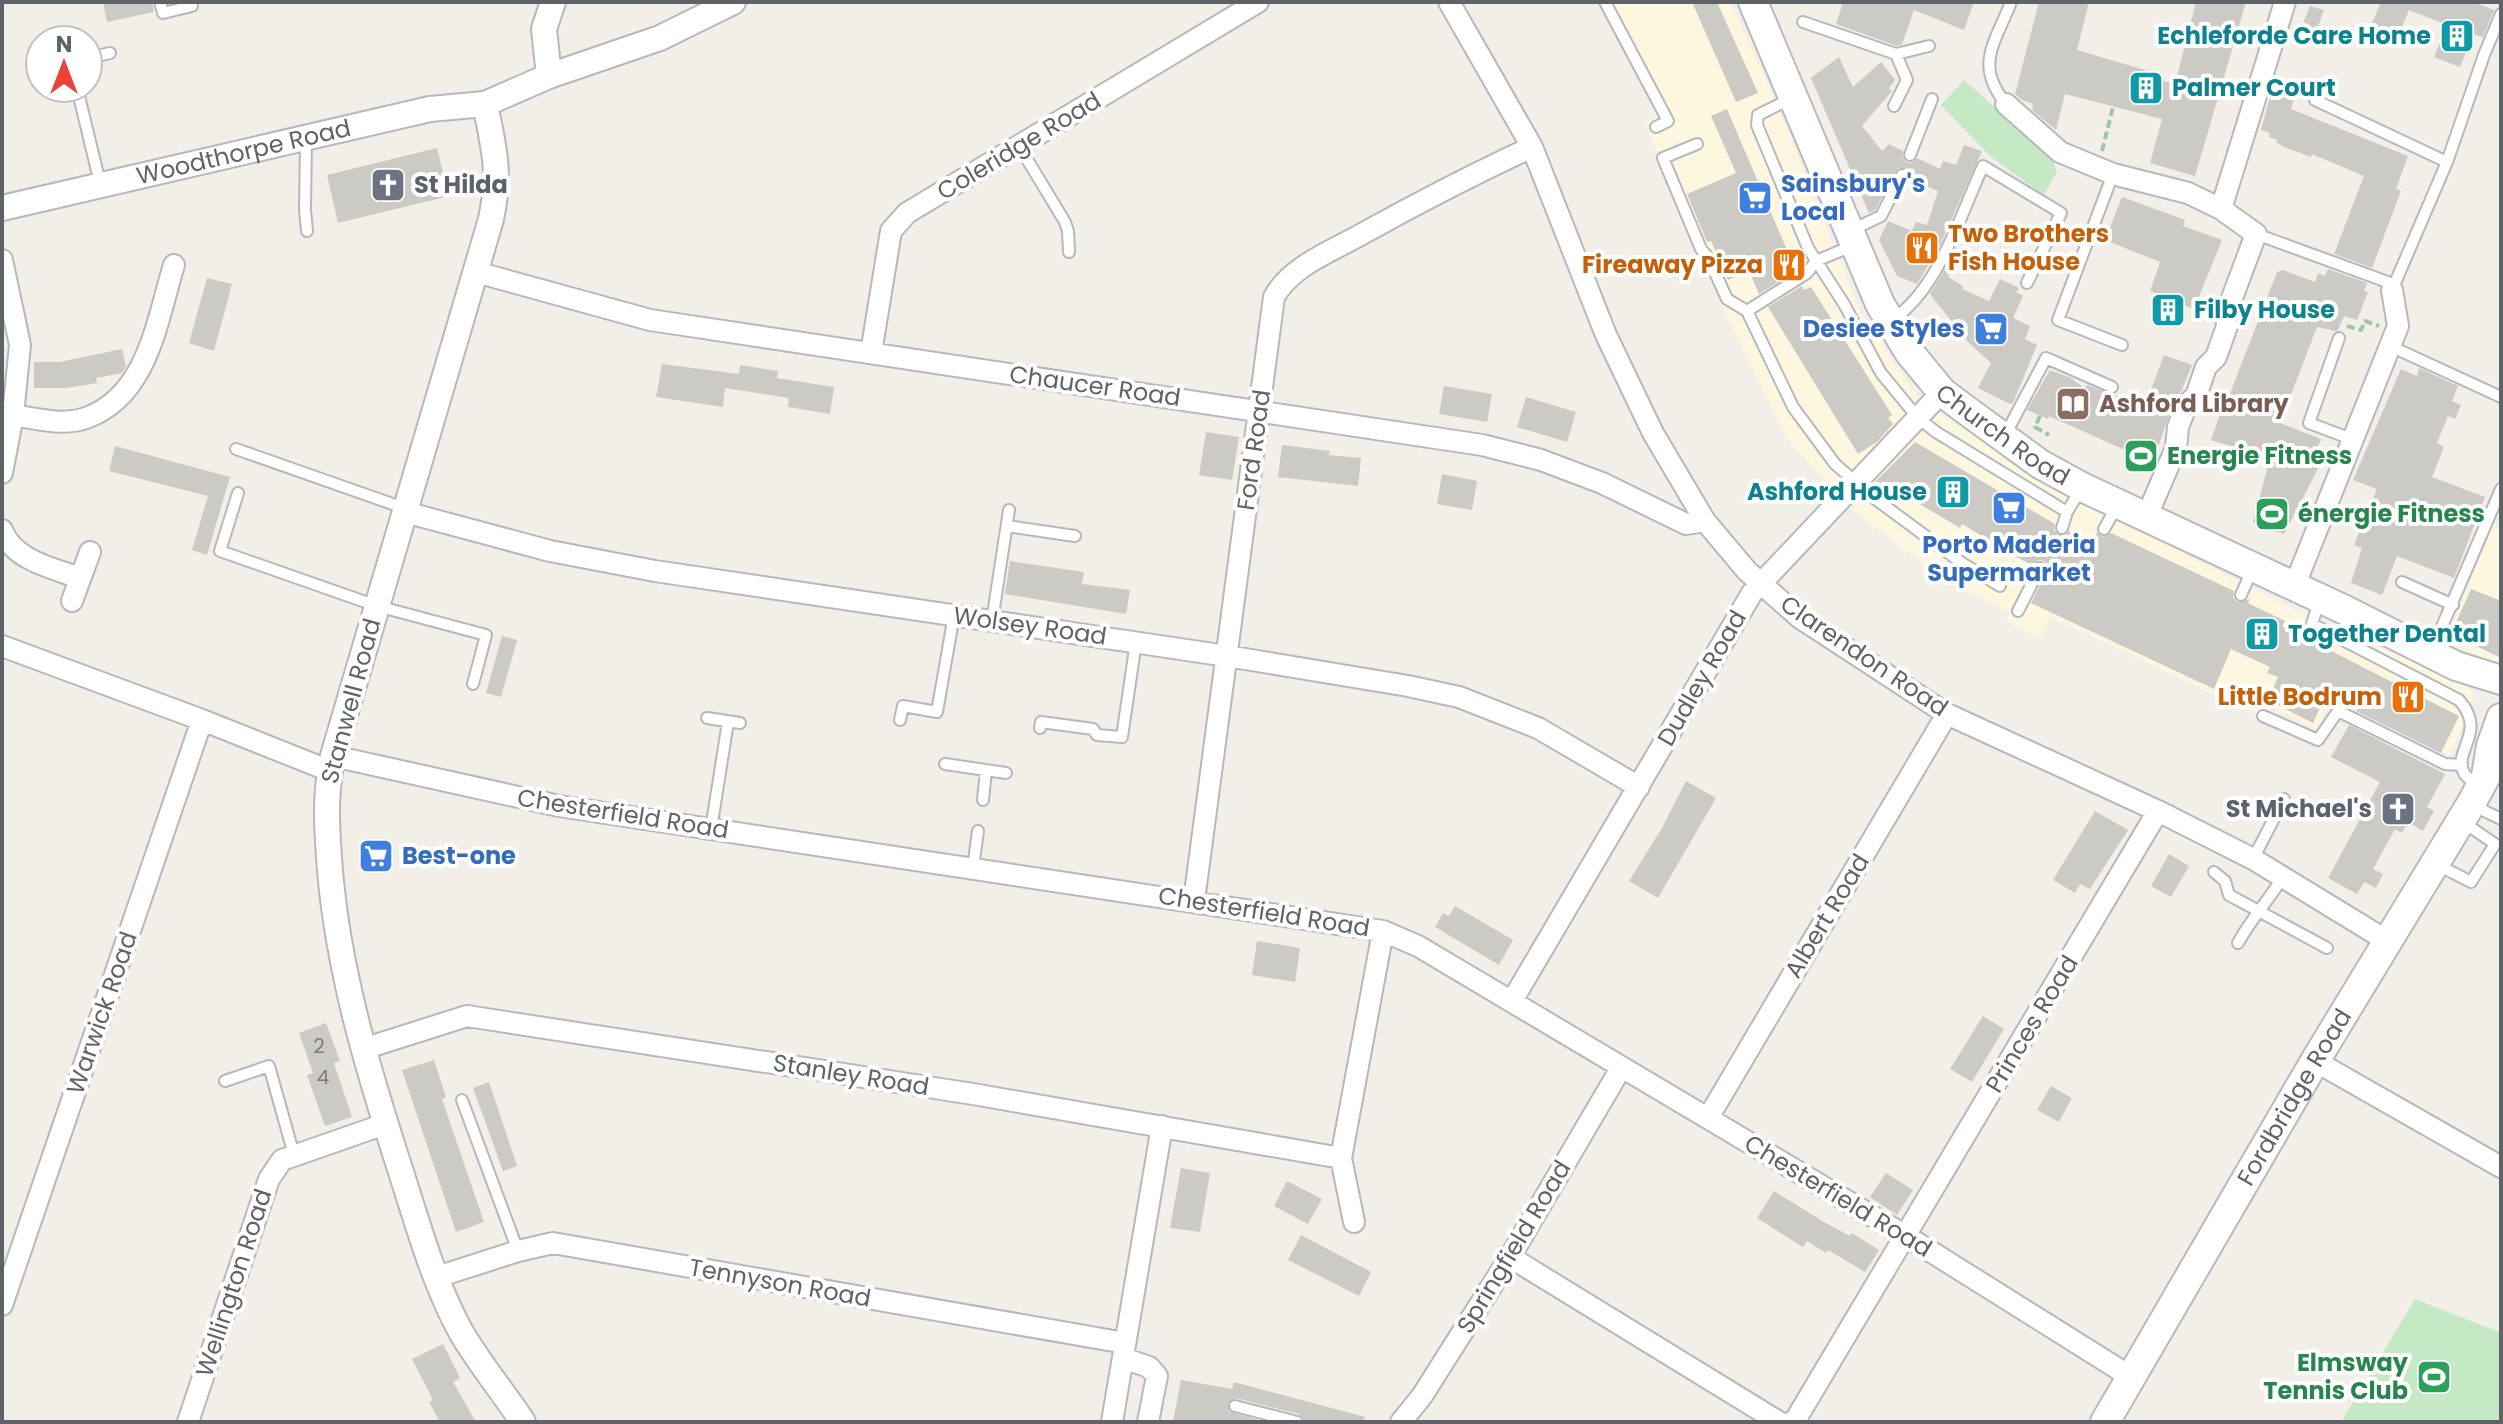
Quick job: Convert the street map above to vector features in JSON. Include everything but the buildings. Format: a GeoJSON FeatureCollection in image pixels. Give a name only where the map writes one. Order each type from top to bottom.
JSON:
{"type":"FeatureCollection","features":[{"type":"Feature","properties":{"kind":"main road","name":"Church Road"},"geometry":{"type":"LineString","coordinates":[[1753,2],[1851,239],[1889,322],[1942,392],[2040,464],[2082,487],[2320,598],[2456,666],[2501,680]]}},
{"type":"Feature","properties":{"kind":"main road","name":"Church Road"},"geometry":{"type":"LineString","coordinates":[[2456,666],[2476,686],[2501,700]]}},
{"type":"Feature","properties":{"kind":"main road","name":"Fordbridge Road"},"geometry":{"type":"LineString","coordinates":[[2105,1422],[2315,1061],[2436,864],[2477,787],[2501,718]]}},
{"type":"Feature","properties":{"kind":"street"},"geometry":{"type":"LineString","coordinates":[[549,76],[544,29],[553,2]]}},
{"type":"Feature","properties":{"kind":"street"},"geometry":{"type":"LineString","coordinates":[[485,104],[549,76],[660,38],[733,2]]}},
{"type":"Feature","properties":{"kind":"street","name":"Coleridge Road"},"geometry":{"type":"LineString","coordinates":[[871,353],[891,231],[907,213],[1258,2]]}},
{"type":"Feature","properties":{"kind":"street","name":"Clarendon Road"},"geometry":{"type":"LineString","coordinates":[[1449,2],[1532,147],[1606,335],[1653,433],[1705,521],[1747,571],[1800,618],[1947,714],[2158,811],[2253,859],[2389,942]]}},
{"type":"Feature","properties":{"kind":"street"},"geometry":{"type":"LineString","coordinates":[[2221,209],[2285,2]]}},
{"type":"Feature","properties":{"kind":"street","name":"Woodthorpe Road"},"geometry":{"type":"LineString","coordinates":[[2,208],[430,109],[485,104]]}},
{"type":"Feature","properties":{"kind":"street","name":"Stanwell Road"},"geometry":{"type":"LineString","coordinates":[[485,104],[498,172],[497,191],[332,764],[325,801],[341,964],[385,1124],[437,1277],[461,1331],[523,1422]]}},
{"type":"Feature","properties":{"kind":"street"},"geometry":{"type":"LineString","coordinates":[[2006,104],[2060,152],[2105,171],[2188,193],[2221,209],[2256,234],[2226,314],[2227,326],[2216,357],[2206,367],[2196,396],[2187,404],[2178,427],[2176,448],[2146,518]]}},
{"type":"Feature","properties":{"kind":"street","name":"Ford Road"},"geometry":{"type":"LineString","coordinates":[[1194,901],[1274,297],[1282,284],[1305,266],[1449,185],[1532,147]]}},
{"type":"Feature","properties":{"kind":"street"},"geometry":{"type":"LineString","coordinates":[[2,260],[7,302],[20,345],[13,415],[2,473]]}},
{"type":"Feature","properties":{"kind":"street"},"geometry":{"type":"LineString","coordinates":[[13,415],[53,421],[85,419],[119,400],[142,368],[174,265]]}},
{"type":"Feature","properties":{"kind":"street","name":"Chaucer Road"},"geometry":{"type":"LineString","coordinates":[[476,272],[650,320],[1482,445],[1541,460],[1602,483],[1686,524],[1705,521]]}},
{"type":"Feature","properties":{"kind":"street"},"geometry":{"type":"LineString","coordinates":[[2294,587],[2398,326],[2393,287]]}},
{"type":"Feature","properties":{"kind":"street","name":"Dudley Road"},"geometry":{"type":"LineString","coordinates":[[1512,1001],[1752,593],[1942,392]]}},
{"type":"Feature","properties":{"kind":"street","name":"Wolsey Road"},"geometry":{"type":"LineString","coordinates":[[405,510],[565,554],[655,571],[1227,656],[1459,697],[1538,728],[1639,787]]}},
{"type":"Feature","properties":{"kind":"street"},"geometry":{"type":"LineString","coordinates":[[2,530],[7,545],[37,562],[80,578]]}},
{"type":"Feature","properties":{"kind":"street"},"geometry":{"type":"LineString","coordinates":[[72,601],[90,552]]}},
{"type":"Feature","properties":{"kind":"street","name":"Chesterfield Road"},"geometry":{"type":"LineString","coordinates":[[2,646],[332,764],[559,806],[1383,931],[1418,946],[1512,1001],[1906,1236],[2131,1377]]}},
{"type":"Feature","properties":{"kind":"street","name":"Albert Road"},"geometry":{"type":"LineString","coordinates":[[1708,1118],[1947,714]]}},
{"type":"Feature","properties":{"kind":"street","name":"Warwick Road"},"geometry":{"type":"LineString","coordinates":[[2,1305],[202,720]]}},
{"type":"Feature","properties":{"kind":"street","name":"Princes Road"},"geometry":{"type":"LineString","coordinates":[[1792,1422],[2158,811]]}},
{"type":"Feature","properties":{"kind":"street"},"geometry":{"type":"LineString","coordinates":[[1354,1222],[1341,1158],[1383,931]]}},
{"type":"Feature","properties":{"kind":"street","name":"Stanley Road"},"geometry":{"type":"LineString","coordinates":[[363,1049],[467,1016],[973,1094],[1341,1158]]}},
{"type":"Feature","properties":{"kind":"street"},"geometry":{"type":"LineString","coordinates":[[2315,1061],[2501,1167]]}},
{"type":"Feature","properties":{"kind":"street","name":"Springfield Road"},"geometry":{"type":"LineString","coordinates":[[1401,1422],[1422,1396],[1510,1257],[1621,1068]]}},
{"type":"Feature","properties":{"kind":"street","name":"Wellington Road"},"geometry":{"type":"LineString","coordinates":[[188,1422],[269,1179],[282,1160],[385,1124]]}},
{"type":"Feature","properties":{"kind":"street"},"geometry":{"type":"LineString","coordinates":[[1112,1422],[1162,1126]]}},
{"type":"Feature","properties":{"kind":"street","name":"Tennyson Road"},"geometry":{"type":"LineString","coordinates":[[437,1277],[553,1243],[1124,1351],[1157,1376],[1148,1422]]}},
{"type":"Feature","properties":{"kind":"street"},"geometry":{"type":"LineString","coordinates":[[1510,1257],[1779,1422]]}},
{"type":"Feature","properties":{"kind":"lane"},"geometry":{"type":"LineString","coordinates":[[160,2],[163,13],[192,6]]}},
{"type":"Feature","properties":{"kind":"lane"},"geometry":{"type":"LineString","coordinates":[[1605,2],[1668,121],[1656,127]]}},
{"type":"Feature","properties":{"kind":"lane"},"geometry":{"type":"LineString","coordinates":[[2006,104],[1994,89],[1988,74],[1989,57],[2011,2]]}},
{"type":"Feature","properties":{"kind":"lane"},"geometry":{"type":"LineString","coordinates":[[2256,234],[2393,287],[2447,162],[2501,14]]}},
{"type":"Feature","properties":{"kind":"lane"},"geometry":{"type":"LineString","coordinates":[[1803,22],[1896,54],[1929,46]]}},
{"type":"Feature","properties":{"kind":"lane"},"geometry":{"type":"LineString","coordinates":[[104,54],[110,53]]}},
{"type":"Feature","properties":{"kind":"lane"},"geometry":{"type":"LineString","coordinates":[[1894,106],[1907,80],[1896,54]]}},
{"type":"Feature","properties":{"kind":"lane"},"geometry":{"type":"LineString","coordinates":[[1793,97],[1758,115],[1757,125],[1808,248],[1844,304],[1881,373],[1918,418],[1936,432],[2067,512]]}},
{"type":"Feature","properties":{"kind":"lane"},"geometry":{"type":"LineString","coordinates":[[1910,155],[1932,99]]}},
{"type":"Feature","properties":{"kind":"lane"},"geometry":{"type":"LineString","coordinates":[[2315,100],[2447,162]]}},
{"type":"Feature","properties":{"kind":"lane"},"geometry":{"type":"LineString","coordinates":[[81,104],[100,186]]}},
{"type":"Feature","properties":{"kind":"lane"},"geometry":{"type":"LineString","coordinates":[[306,140],[307,231]]}},
{"type":"Feature","properties":{"kind":"lane"},"geometry":{"type":"LineString","coordinates":[[1697,144],[1663,158],[1701,249],[1708,257],[1727,299],[1747,311],[1793,407],[1835,464],[1962,563],[2000,586]]}},
{"type":"Feature","properties":{"kind":"lane"},"geometry":{"type":"LineString","coordinates":[[1019,146],[1065,222],[1069,252]]}},
{"type":"Feature","properties":{"kind":"lane"},"geometry":{"type":"LineString","coordinates":[[1889,322],[1921,294],[1983,166],[2061,213],[2027,283]]}},
{"type":"Feature","properties":{"kind":"lane"},"geometry":{"type":"LineString","coordinates":[[2105,171],[2058,320],[2122,345]]}},
{"type":"Feature","properties":{"kind":"lane"},"geometry":{"type":"LineString","coordinates":[[1747,311],[1807,273],[1816,261],[1881,216],[1902,175]]}},
{"type":"Feature","properties":{"kind":"lane"},"geometry":{"type":"LineString","coordinates":[[2339,338],[2309,423],[2354,440]]}},
{"type":"Feature","properties":{"kind":"lane"},"geometry":{"type":"LineString","coordinates":[[2390,346],[2501,397]]}},
{"type":"Feature","properties":{"kind":"lane"},"geometry":{"type":"LineString","coordinates":[[2003,438],[2046,358],[2112,387]]}},
{"type":"Feature","properties":{"kind":"lane"},"geometry":{"type":"LineString","coordinates":[[236,449],[405,510]]}},
{"type":"Feature","properties":{"kind":"lane"},"geometry":{"type":"LineString","coordinates":[[2062,528],[2067,512],[2082,487]]}},
{"type":"Feature","properties":{"kind":"lane"},"geometry":{"type":"LineString","coordinates":[[2430,653],[2501,489]]}},
{"type":"Feature","properties":{"kind":"lane"},"geometry":{"type":"LineString","coordinates":[[238,493],[220,551],[377,606],[486,635],[473,684]]}},
{"type":"Feature","properties":{"kind":"lane"},"geometry":{"type":"LineString","coordinates":[[2104,529],[2118,504]]}},
{"type":"Feature","properties":{"kind":"lane"},"geometry":{"type":"LineString","coordinates":[[992,621],[1009,510]]}},
{"type":"Feature","properties":{"kind":"lane"},"geometry":{"type":"LineString","coordinates":[[1007,526],[1075,536]]}},
{"type":"Feature","properties":{"kind":"lane"},"geometry":{"type":"LineString","coordinates":[[2018,611],[2040,568]]}},
{"type":"Feature","properties":{"kind":"lane"},"geometry":{"type":"LineString","coordinates":[[2241,595],[2253,568]]}},
{"type":"Feature","properties":{"kind":"lane"},"geometry":{"type":"LineString","coordinates":[[2402,582],[2453,605]]}},
{"type":"Feature","properties":{"kind":"lane"},"geometry":{"type":"LineString","coordinates":[[2320,598],[2312,624],[2459,700],[2470,713],[2477,787],[2495,844],[2471,882],[2436,864]]}},
{"type":"Feature","properties":{"kind":"lane"},"geometry":{"type":"LineString","coordinates":[[900,720],[903,706],[937,712],[954,615]]}},
{"type":"Feature","properties":{"kind":"lane"},"geometry":{"type":"LineString","coordinates":[[1040,728],[1041,722],[1093,729],[1097,735],[1122,737],[1136,642]]}},
{"type":"Feature","properties":{"kind":"lane"},"geometry":{"type":"LineString","coordinates":[[2263,716],[2318,740],[2338,711],[2445,764],[2477,787],[2501,819]]}},
{"type":"Feature","properties":{"kind":"lane"},"geometry":{"type":"LineString","coordinates":[[707,718],[740,723]]}},
{"type":"Feature","properties":{"kind":"lane"},"geometry":{"type":"LineString","coordinates":[[711,829],[728,722]]}},
{"type":"Feature","properties":{"kind":"lane"},"geometry":{"type":"LineString","coordinates":[[945,764],[1006,773]]}},
{"type":"Feature","properties":{"kind":"lane"},"geometry":{"type":"LineString","coordinates":[[983,800],[986,770]]}},
{"type":"Feature","properties":{"kind":"lane"},"geometry":{"type":"LineString","coordinates":[[2253,859],[2284,799]]}},
{"type":"Feature","properties":{"kind":"lane"},"geometry":{"type":"LineString","coordinates":[[973,868],[978,831]]}},
{"type":"Feature","properties":{"kind":"lane"},"geometry":{"type":"LineString","coordinates":[[2214,872],[2225,881],[2229,895],[2327,948]]}},
{"type":"Feature","properties":{"kind":"lane"},"geometry":{"type":"LineString","coordinates":[[2238,943],[2251,919],[2261,912],[2283,877]]}},
{"type":"Feature","properties":{"kind":"lane"},"geometry":{"type":"LineString","coordinates":[[225,1081],[269,1066],[294,1155]]}},
{"type":"Feature","properties":{"kind":"lane"},"geometry":{"type":"LineString","coordinates":[[462,1100],[518,1251]]}},
{"type":"Feature","properties":{"kind":"lane"},"geometry":{"type":"LineString","coordinates":[[1235,1406],[1297,1422]]}},
{"type":"Feature","properties":{"kind":"path"},"geometry":{"type":"LineString","coordinates":[[2105,171],[2113,107]]}},
{"type":"Feature","properties":{"kind":"path"},"geometry":{"type":"LineString","coordinates":[[2341,325],[2361,330],[2365,321],[2380,327]]}},
{"type":"Feature","properties":{"kind":"path"},"geometry":{"type":"LineString","coordinates":[[2040,416],[2035,427],[2049,435]]}},
{"type":"Feature","properties":{"kind":"shaded area"},"geometry":{"type":"Polygon","coordinates":[[[1597,2],[1730,2],[1773,95],[1861,313],[1913,391],[1938,413],[2103,513],[2307,616],[2464,684],[2475,693],[2450,756],[2333,697],[2317,729],[2263,703],[2257,715],[2051,617],[2040,639],[2006,620],[2010,612],[1942,578],[1854,511],[1787,439],[1725,312],[1645,123],[1657,116],[1597,2]]]}},
{"type":"Feature","properties":{"kind":"shaded area"},"geometry":{"type":"Polygon","coordinates":[[[2494,524],[2501,526],[2501,668],[2447,640],[2494,524]]]}},
{"type":"Feature","properties":{"kind":"green space"},"geometry":{"type":"Polygon","coordinates":[[[1964,80],[2052,159],[2057,172],[2044,195],[1991,157],[1941,105],[1964,80]]]}},
{"type":"Feature","properties":{"kind":"green space","name":"Elmsway Tennis Club"},"geometry":{"type":"Polygon","coordinates":[[[2415,1299],[2501,1333],[2501,1422],[2341,1422],[2415,1299]]]}},
{"type":"Feature","properties":{"kind":"place","name":"Echleforde Care Home"},"geometry":{"type":"Point","coordinates":[2457,36]}},
{"type":"Feature","properties":{"kind":"place","name":"Palmer Court"},"geometry":{"type":"Point","coordinates":[2146,88]}},
{"type":"Feature","properties":{"kind":"place","name":"St Hilda"},"geometry":{"type":"Point","coordinates":[388,185]}},
{"type":"Feature","properties":{"kind":"place","name":"Sainsbury's Local"},"geometry":{"type":"Point","coordinates":[1755,198]}},
{"type":"Feature","properties":{"kind":"place","name":"Two Brothers Fish House"},"geometry":{"type":"Point","coordinates":[1922,248]}},
{"type":"Feature","properties":{"kind":"place","name":"Fireaway Pizza"},"geometry":{"type":"Point","coordinates":[1789,265]}},
{"type":"Feature","properties":{"kind":"place","name":"Filby House"},"geometry":{"type":"Point","coordinates":[2168,310]}},
{"type":"Feature","properties":{"kind":"place","name":"Desiee Styles"},"geometry":{"type":"Point","coordinates":[1991,329]}},
{"type":"Feature","properties":{"kind":"place","name":"Ashford Library"},"geometry":{"type":"Point","coordinates":[2073,404]}},
{"type":"Feature","properties":{"kind":"place","name":"Energie Fitness"},"geometry":{"type":"Point","coordinates":[2141,456]}},
{"type":"Feature","properties":{"kind":"place","name":"Ashford House"},"geometry":{"type":"Point","coordinates":[1953,492]}},
{"type":"Feature","properties":{"kind":"place","name":"Porto Maderia Supermarket"},"geometry":{"type":"Point","coordinates":[2009,508]}},
{"type":"Feature","properties":{"kind":"place","name":"énergie Fitness"},"geometry":{"type":"Point","coordinates":[2272,514]}},
{"type":"Feature","properties":{"kind":"place","name":"Together Dental"},"geometry":{"type":"Point","coordinates":[2262,634]}},
{"type":"Feature","properties":{"kind":"place","name":"Little Bodrum"},"geometry":{"type":"Point","coordinates":[2408,697]}},
{"type":"Feature","properties":{"kind":"place","name":"St Michael's"},"geometry":{"type":"Point","coordinates":[2398,809]}},
{"type":"Feature","properties":{"kind":"place","name":"Best-one"},"geometry":{"type":"Point","coordinates":[376,856]}},
{"type":"Feature","properties":{"kind":"place","name":"Elmsway Tennis Club"},"geometry":{"type":"Point","coordinates":[2434,1377]}}]}
